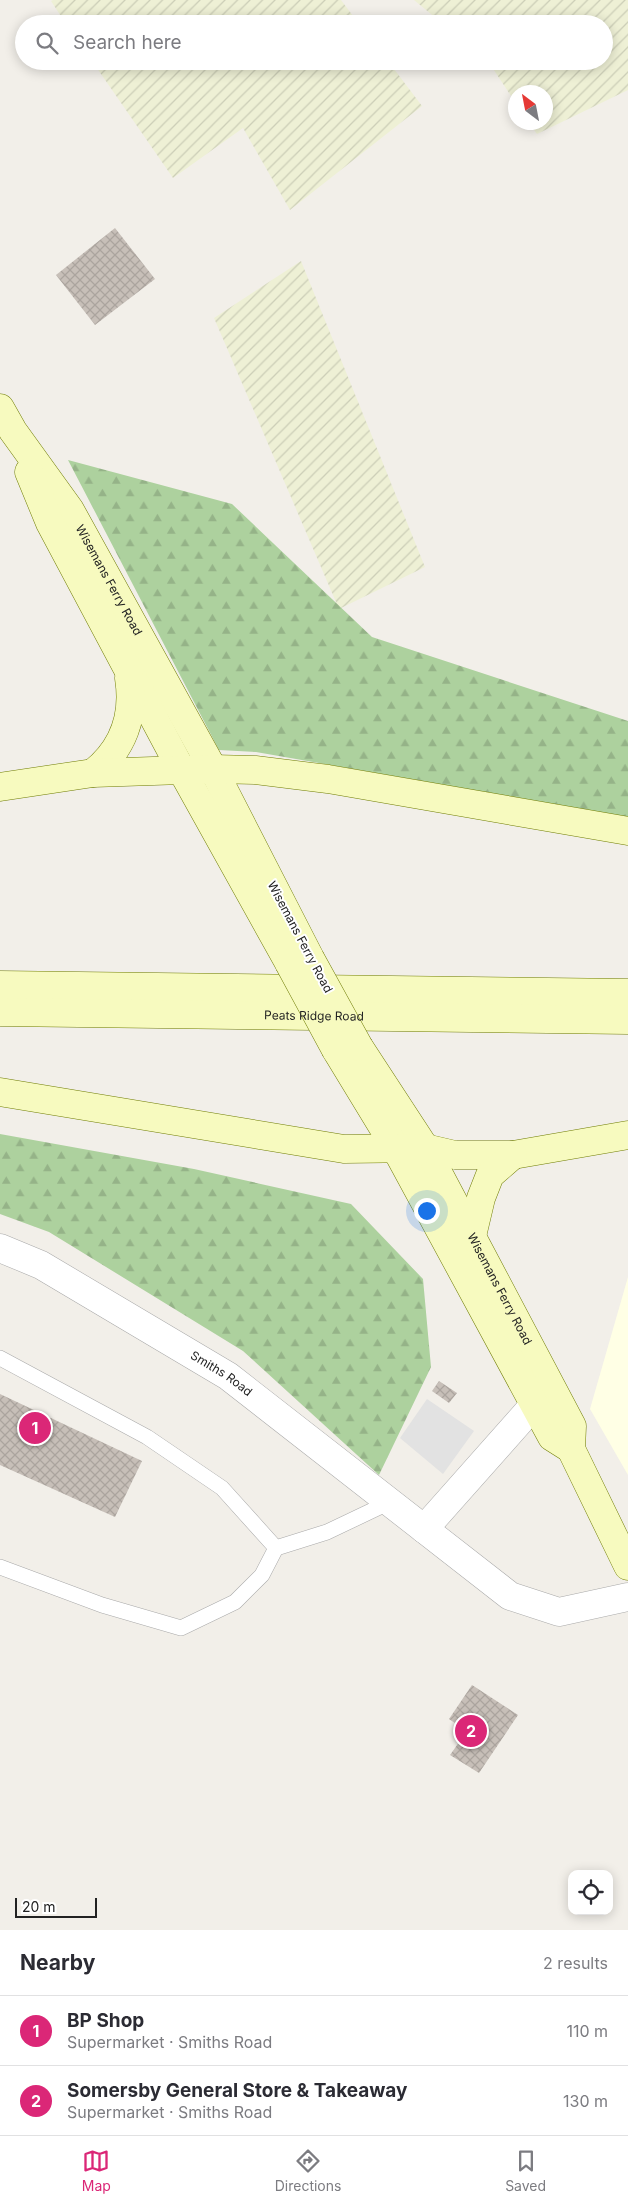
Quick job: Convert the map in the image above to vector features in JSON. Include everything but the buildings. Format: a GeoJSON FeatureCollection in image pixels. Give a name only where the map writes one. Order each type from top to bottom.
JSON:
{"type":"FeatureCollection","features":[{"type":"Feature","properties":{"kind":"main road","name":"Wisemans Ferry Road"},"geometry":{"type":"LineString","coordinates":[[0,408],[13,431],[70,510],[213,768],[299,960]]}},
{"type":"Feature","properties":{"kind":"main road","name":"Wisemans Ferry Road"},"geometry":{"type":"LineString","coordinates":[[13,431],[50,522],[181,769],[299,960],[348,1049],[394,1147],[552,1437],[571,1449]]}},
{"type":"Feature","properties":{"kind":"main road"},"geometry":{"type":"LineString","coordinates":[[92,773],[105,763],[116,750],[129,719],[131,705],[127,669]]}},
{"type":"Feature","properties":{"kind":"main road"},"geometry":{"type":"LineString","coordinates":[[0,787],[92,773],[213,768],[256,770],[328,779],[628,831]]}},
{"type":"Feature","properties":{"kind":"main road"},"geometry":{"type":"LineString","coordinates":[[0,986],[628,993]]}},
{"type":"Feature","properties":{"kind":"main road","name":"Peats Ridge Road"},"geometry":{"type":"LineString","coordinates":[[0,1012],[628,1020]]}},
{"type":"Feature","properties":{"kind":"main road","name":"Wisemans Ferry Road"},"geometry":{"type":"LineString","coordinates":[[348,1049],[424,1148],[472,1236],[572,1426],[571,1449],[628,1566]]}},
{"type":"Feature","properties":{"kind":"main road"},"geometry":{"type":"LineString","coordinates":[[0,1092],[344,1149],[424,1148],[455,1155],[513,1155],[628,1135]]}},
{"type":"Feature","properties":{"kind":"main road"},"geometry":{"type":"LineString","coordinates":[[472,1236],[480,1198],[490,1175],[513,1155]]}},
{"type":"Feature","properties":{"kind":"street","name":"Smiths Road"},"geometry":{"type":"LineString","coordinates":[[0,1248],[41,1265],[228,1376],[510,1596],[559,1612],[628,1597]]}},
{"type":"Feature","properties":{"kind":"street"},"geometry":{"type":"LineString","coordinates":[[424,1529],[534,1405]]}},
{"type":"Feature","properties":{"kind":"lane"},"geometry":{"type":"LineString","coordinates":[[0,1358],[147,1437],[222,1488],[276,1548]]}},
{"type":"Feature","properties":{"kind":"lane"},"geometry":{"type":"LineString","coordinates":[[0,1566],[102,1605],[180,1628],[235,1602],[262,1575],[276,1548],[327,1532],[390,1502]]}},
{"type":"Feature","properties":{"kind":"shaded area"},"geometry":{"type":"Polygon","coordinates":[[[341,0],[352,15],[60,15],[51,1],[341,0]]]}},
{"type":"Feature","properties":{"kind":"shaded area"},"geometry":{"type":"Polygon","coordinates":[[[414,0],[628,0],[628,90],[553,126],[553,85],[508,85],[508,91],[494,70],[613,70],[613,15],[432,15],[414,0]]]}},
{"type":"Feature","properties":{"kind":"shaded area"},"geometry":{"type":"Polygon","coordinates":[[[98,70],[395,70],[422,106],[290,210],[243,128],[173,178],[98,70]]]}},
{"type":"Feature","properties":{"kind":"shaded area"},"geometry":{"type":"Polygon","coordinates":[[[534,130],[545,130],[537,134],[534,130]]]}},
{"type":"Feature","properties":{"kind":"shaded area"},"geometry":{"type":"Polygon","coordinates":[[[301,261],[425,567],[339,609],[214,318],[301,261]]]}},
{"type":"Feature","properties":{"kind":"shaded area"},"geometry":{"type":"Polygon","coordinates":[[[628,1277],[628,1475],[590,1409],[628,1277]]]}},
{"type":"Feature","properties":{"kind":"shaded area"},"geometry":{"type":"Polygon","coordinates":[[[427,1399],[474,1431],[443,1474],[400,1438],[427,1399]]]}},
{"type":"Feature","properties":{"kind":"green space"},"geometry":{"type":"Polygon","coordinates":[[[68,460],[232,504],[372,637],[628,721],[628,817],[256,752],[219,750],[68,460]]]}},
{"type":"Feature","properties":{"kind":"green space"},"geometry":{"type":"Polygon","coordinates":[[[0,1134],[194,1169],[351,1204],[423,1279],[431,1367],[379,1475],[243,1351],[49,1232],[0,1214],[0,1134]]]}},
{"type":"Feature","properties":{"kind":"place","name":"BP Shop"},"geometry":{"type":"Point","coordinates":[35,1428]}},
{"type":"Feature","properties":{"kind":"place","name":"Somersby General Store & Takeaway"},"geometry":{"type":"Point","coordinates":[471,1731]}}]}
